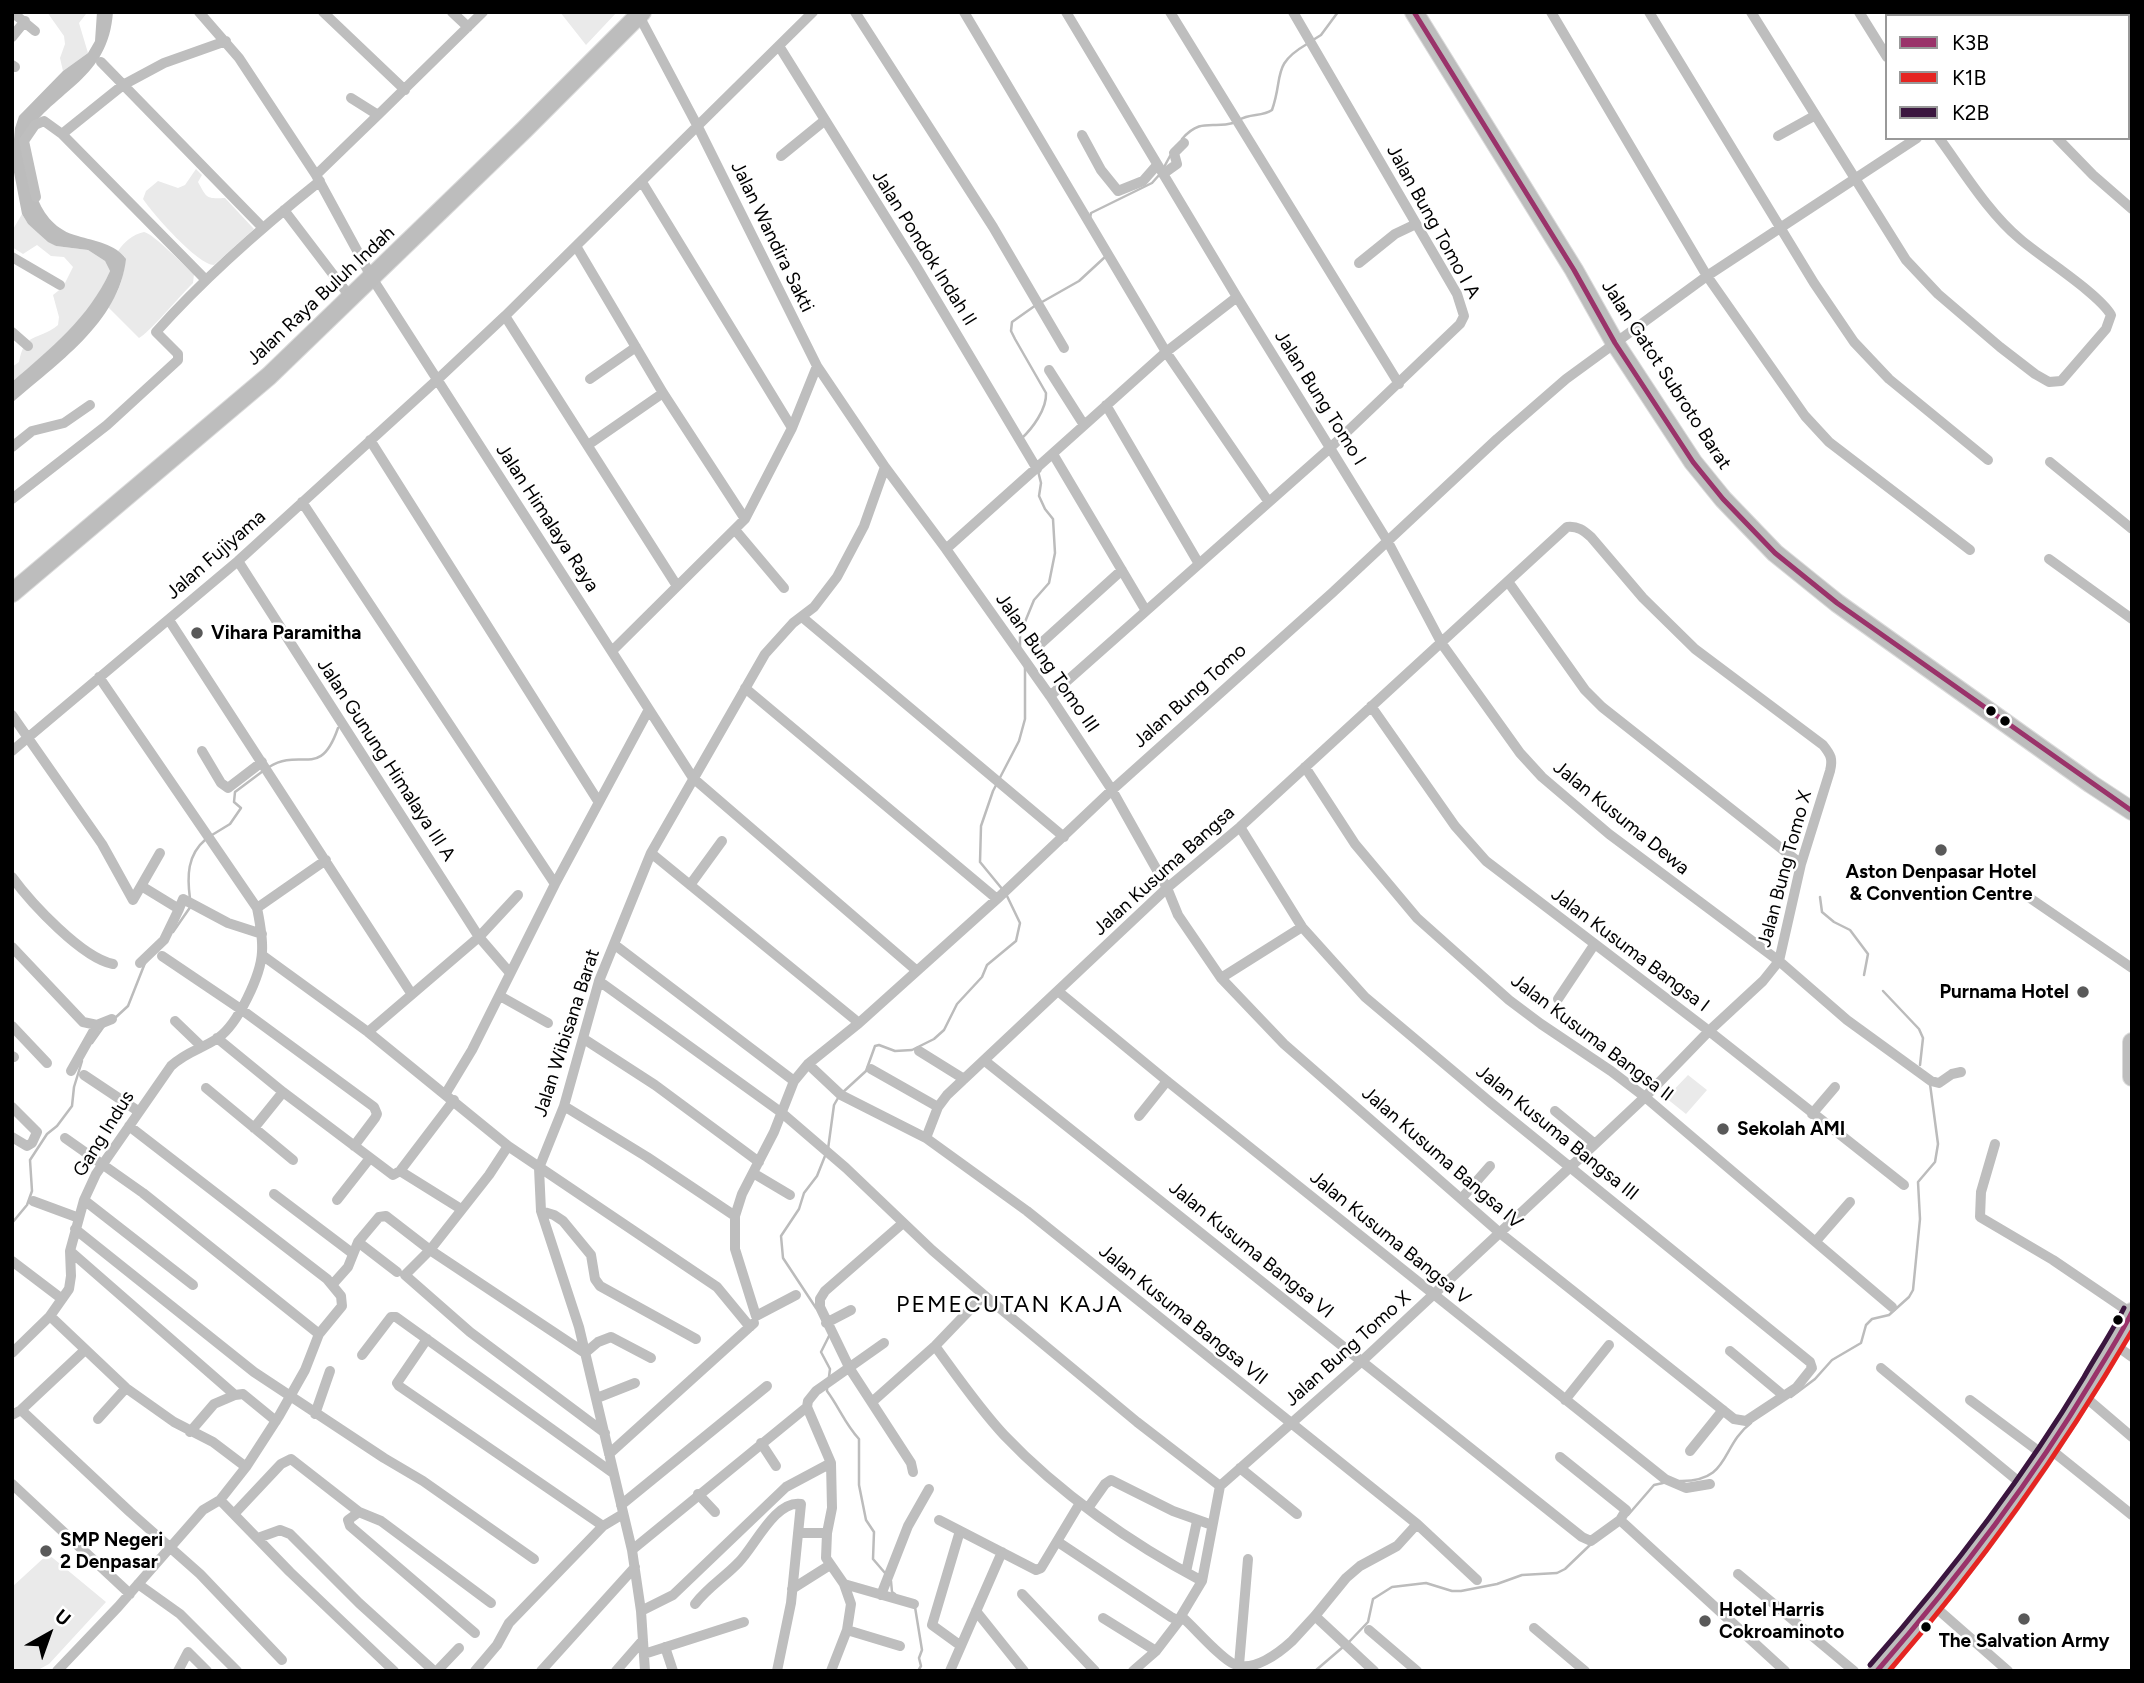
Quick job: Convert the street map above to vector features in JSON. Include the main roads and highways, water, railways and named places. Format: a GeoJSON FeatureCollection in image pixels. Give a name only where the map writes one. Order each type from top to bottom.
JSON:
{"type":"FeatureCollection","features":[{"type":"Feature","properties":{"kind":"highway","name":"Jalan Gatot Subroto Barat"},"geometry":{"type":"LineString","coordinates":[[1414,12],[1574,270],[1615,343],[1693,462],[1723,499],[1775,553],[1837,603],[2091,785],[2132,811]]}},
{"type":"Feature","properties":{"kind":"highway","name":"Jalan Raya Buluh Indah"},"geometry":{"type":"LineString","coordinates":[[12,593],[267,377],[372,278],[639,13]]}},
{"type":"Feature","properties":{"kind":"highway"},"geometry":{"type":"LineString","coordinates":[[2132,1042],[2132,1077]]}},
{"type":"Feature","properties":{"kind":"highway"},"geometry":{"type":"LineString","coordinates":[[1877,1671],[1934,1606],[2048,1453],[2132,1312]]}},
{"type":"Feature","properties":{"kind":"waterway"},"geometry":{"type":"LineString","coordinates":[[1313,40],[1321,35],[1338,12]]}},
{"type":"Feature","properties":{"kind":"waterway"},"geometry":{"type":"LineString","coordinates":[[1239,120],[1272,110],[1283,65],[1307,44]]}},
{"type":"Feature","properties":{"kind":"waterway"},"geometry":{"type":"LineString","coordinates":[[1182,139],[1201,126],[1233,123]]}},
{"type":"Feature","properties":{"kind":"waterway"},"geometry":{"type":"LineString","coordinates":[[1163,169],[1170,156]]}},
{"type":"Feature","properties":{"kind":"waterway"},"geometry":{"type":"LineString","coordinates":[[1090,218],[1091,213],[1152,183],[1160,174]]}},
{"type":"Feature","properties":{"kind":"waterway"},"geometry":{"type":"LineString","coordinates":[[1042,302],[1079,281],[1105,257]]}},
{"type":"Feature","properties":{"kind":"waterway"},"geometry":{"type":"LineString","coordinates":[[1021,439],[1041,412],[1046,393],[1011,331],[1012,322],[1036,305]]}},
{"type":"Feature","properties":{"kind":"waterway"},"geometry":{"type":"LineString","coordinates":[[1020,647],[1020,634],[1034,600],[1049,583],[1055,553],[1053,519],[1039,496],[1041,483],[1038,471]]}},
{"type":"Feature","properties":{"kind":"waterway"},"geometry":{"type":"LineString","coordinates":[[1003,890],[980,862],[981,826],[993,791],[1019,741],[1025,719],[1025,667]]}},
{"type":"Feature","properties":{"kind":"waterway"},"geometry":{"type":"LineString","coordinates":[[269,767],[291,760],[317,758],[331,744],[338,728]]}},
{"type":"Feature","properties":{"kind":"waterway"},"geometry":{"type":"LineString","coordinates":[[212,835],[230,824],[241,808],[234,802],[235,792],[263,771]]}},
{"type":"Feature","properties":{"kind":"waterway"},"geometry":{"type":"LineString","coordinates":[[190,899],[190,866],[195,852],[206,839]]}},
{"type":"Feature","properties":{"kind":"waterway"},"geometry":{"type":"LineString","coordinates":[[842,1093],[866,1071],[875,1046],[895,1051],[912,1050],[934,1039],[944,1030],[957,1004],[982,977],[987,965],[1016,941],[1020,923],[1007,896]]}},
{"type":"Feature","properties":{"kind":"waterway"},"geometry":{"type":"LineString","coordinates":[[1820,897],[1822,912],[1850,930],[1868,954],[1864,975]]}},
{"type":"Feature","properties":{"kind":"waterway"},"geometry":{"type":"LineString","coordinates":[[173,932],[191,906]]}},
{"type":"Feature","properties":{"kind":"waterway"},"geometry":{"type":"LineString","coordinates":[[115,1018],[128,1006],[145,963]]}},
{"type":"Feature","properties":{"kind":"waterway"},"geometry":{"type":"LineString","coordinates":[[1883,991],[1919,1029],[1923,1038],[1920,1065]]}},
{"type":"Feature","properties":{"kind":"waterway"},"geometry":{"type":"LineString","coordinates":[[92,1043],[104,1026]]}},
{"type":"Feature","properties":{"kind":"waterway"},"geometry":{"type":"LineString","coordinates":[[12,1223],[27,1205],[32,1191],[30,1160],[47,1134],[57,1126],[72,1106],[74,1087],[82,1061]]}},
{"type":"Feature","properties":{"kind":"waterway"},"geometry":{"type":"LineString","coordinates":[[1791,1397],[1815,1379],[1832,1360],[1861,1343],[1866,1325],[1872,1319],[1889,1315],[1913,1290],[1920,1219],[1918,1182],[1935,1162],[1938,1144],[1930,1084]]}},
{"type":"Feature","properties":{"kind":"waterway"},"geometry":{"type":"LineString","coordinates":[[828,1149],[834,1105],[838,1098]]}},
{"type":"Feature","properties":{"kind":"waterway"},"geometry":{"type":"LineString","coordinates":[[816,1308],[783,1258],[781,1236],[799,1209],[804,1193],[817,1176],[825,1156]]}},
{"type":"Feature","properties":{"kind":"waterway"},"geometry":{"type":"LineString","coordinates":[[829,1336],[821,1352],[830,1369],[829,1377]]}},
{"type":"Feature","properties":{"kind":"waterway"},"geometry":{"type":"LineString","coordinates":[[827,1387],[859,1439],[859,1485],[866,1520],[874,1532],[873,1559],[885,1573]]}},
{"type":"Feature","properties":{"kind":"waterway"},"geometry":{"type":"LineString","coordinates":[[1680,1481],[1696,1480],[1717,1469],[1741,1432],[1751,1423]]}},
{"type":"Feature","properties":{"kind":"waterway"},"geometry":{"type":"LineString","coordinates":[[1628,1515],[1654,1485],[1663,1483]]}},
{"type":"Feature","properties":{"kind":"waterway"},"geometry":{"type":"LineString","coordinates":[[1348,1643],[1368,1622],[1373,1599],[1392,1587],[1426,1583],[1461,1591],[1497,1584],[1522,1575],[1557,1573],[1565,1569],[1590,1545]]}},
{"type":"Feature","properties":{"kind":"waterway"},"geometry":{"type":"LineString","coordinates":[[891,1581],[892,1592],[895,1594]]}},
{"type":"Feature","properties":{"kind":"waterway"},"geometry":{"type":"LineString","coordinates":[[915,1607],[922,1650],[918,1671]]}},
{"type":"Feature","properties":{"kind":"waterway"},"geometry":{"type":"LineString","coordinates":[[1315,1671],[1343,1647]]}},
{"type":"Feature","properties":{"kind":"place","name":"Vihara Paramitha"},"geometry":{"type":"Point","coordinates":[197,633]}},
{"type":"Feature","properties":{"kind":"place","name":"Aston Denpasar Hotel & Convention Centre"},"geometry":{"type":"Point","coordinates":[1941,850]}},
{"type":"Feature","properties":{"kind":"place","name":"Purnama Hotel"},"geometry":{"type":"Point","coordinates":[2083,992]}},
{"type":"Feature","properties":{"kind":"place","name":"Sekolah AMI"},"geometry":{"type":"Point","coordinates":[1723,1129]}},
{"type":"Feature","properties":{"kind":"place","name":"SMP Negeri 2 Denpasar"},"geometry":{"type":"Point","coordinates":[46,1551]}},
{"type":"Feature","properties":{"kind":"place","name":"The Salvation Army"},"geometry":{"type":"Point","coordinates":[2024,1619]}},
{"type":"Feature","properties":{"kind":"place","name":"Hotel Harris Cokroaminoto"},"geometry":{"type":"Point","coordinates":[1705,1621]}},
{"type":"Feature","properties":{"kind":"district","name":"PEMECUTAN KAJA"},"geometry":{"type":"Point","coordinates":[1010,1305]}}]}
